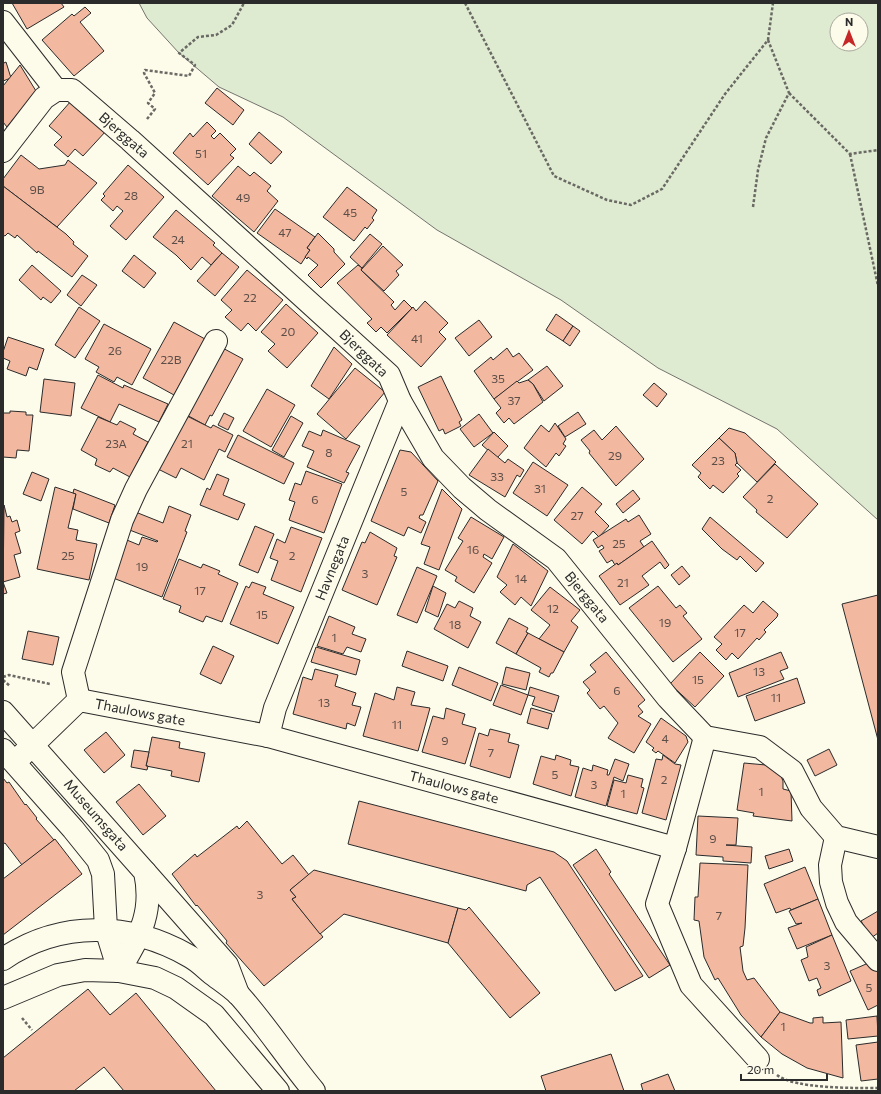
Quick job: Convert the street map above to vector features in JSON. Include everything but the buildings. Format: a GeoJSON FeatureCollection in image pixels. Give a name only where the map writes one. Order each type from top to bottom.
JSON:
{"type":"FeatureCollection","features":[{"type":"Feature","properties":{"kind":"street"},"geometry":{"type":"LineString","coordinates":[[3,22],[56,90],[44,98],[3,151]]}},
{"type":"Feature","properties":{"kind":"street","name":"Bjerggata"},"geometry":{"type":"LineString","coordinates":[[56,90],[72,90],[130,140],[389,375],[400,401],[433,458],[462,488],[488,510],[556,559],[668,698],[705,737]]}},
{"type":"Feature","properties":{"kind":"street"},"geometry":{"type":"LineString","coordinates":[[78,700],[73,672],[122,520],[136,489],[216,341]]}},
{"type":"Feature","properties":{"kind":"street","name":"Havnegata"},"geometry":{"type":"LineString","coordinates":[[268,736],[275,708],[400,401]]}},
{"type":"Feature","properties":{"kind":"street","name":"Thaulows gate"},"geometry":{"type":"LineString","coordinates":[[9,756],[33,744],[78,700],[268,736],[675,848]]}},
{"type":"Feature","properties":{"kind":"street","name":"Museumsgata"},"geometry":{"type":"LineString","coordinates":[[3,712],[33,744],[227,965],[238,995]]}},
{"type":"Feature","properties":{"kind":"street"},"geometry":{"type":"LineString","coordinates":[[758,1059],[691,985],[657,904],[675,848],[705,737],[760,747],[792,771],[811,808],[836,837],[878,847]]}},
{"type":"Feature","properties":{"kind":"street","name":"Museumsgata"},"geometry":{"type":"LineString","coordinates":[[9,756],[98,860],[103,874],[106,929],[119,971]]}},
{"type":"Feature","properties":{"kind":"street"},"geometry":{"type":"LineString","coordinates":[[836,837],[830,864],[831,882],[837,903],[846,922],[878,960]]}},
{"type":"Feature","properties":{"kind":"street"},"geometry":{"type":"LineString","coordinates":[[119,971],[140,935],[149,900],[146,872]]}},
{"type":"Feature","properties":{"kind":"street"},"geometry":{"type":"LineString","coordinates":[[3,959],[13,952],[45,938],[82,930],[106,929],[140,935],[170,946],[191,957],[238,995],[314,1091]]}},
{"type":"Feature","properties":{"kind":"street"},"geometry":{"type":"LineString","coordinates":[[3,998],[58,975],[85,970],[119,971],[155,978],[176,988],[195,1000],[214,1015],[278,1091]]}},
{"type":"Feature","properties":{"kind":"path"},"geometry":{"type":"LineString","coordinates":[[130,140],[155,110],[148,103],[155,93],[144,73],[146,70],[189,76],[195,65],[179,53],[198,37],[216,35],[232,25],[244,3]]}},
{"type":"Feature","properties":{"kind":"path"},"geometry":{"type":"LineString","coordinates":[[465,3],[554,176],[607,200],[631,205],[662,189],[725,94],[768,40]]}},
{"type":"Feature","properties":{"kind":"path"},"geometry":{"type":"LineString","coordinates":[[773,3],[768,40],[789,93],[850,154],[878,286]]}},
{"type":"Feature","properties":{"kind":"path"},"geometry":{"type":"LineString","coordinates":[[753,207],[758,170],[766,138],[789,93]]}},
{"type":"Feature","properties":{"kind":"path"},"geometry":{"type":"LineString","coordinates":[[850,154],[878,150]]}},
{"type":"Feature","properties":{"kind":"path"},"geometry":{"type":"LineString","coordinates":[[3,677],[9,675],[66,688],[78,700]]}},
{"type":"Feature","properties":{"kind":"path"},"geometry":{"type":"LineString","coordinates":[[758,1059],[784,1080],[818,1086],[878,1088]]}},
{"type":"Feature","properties":{"kind":"green space"},"geometry":{"type":"Polygon","coordinates":[[[139,3],[878,3],[878,520],[777,429],[658,368],[561,300],[437,230],[283,117],[219,87],[179,53],[147,18],[139,3]]]}}]}
